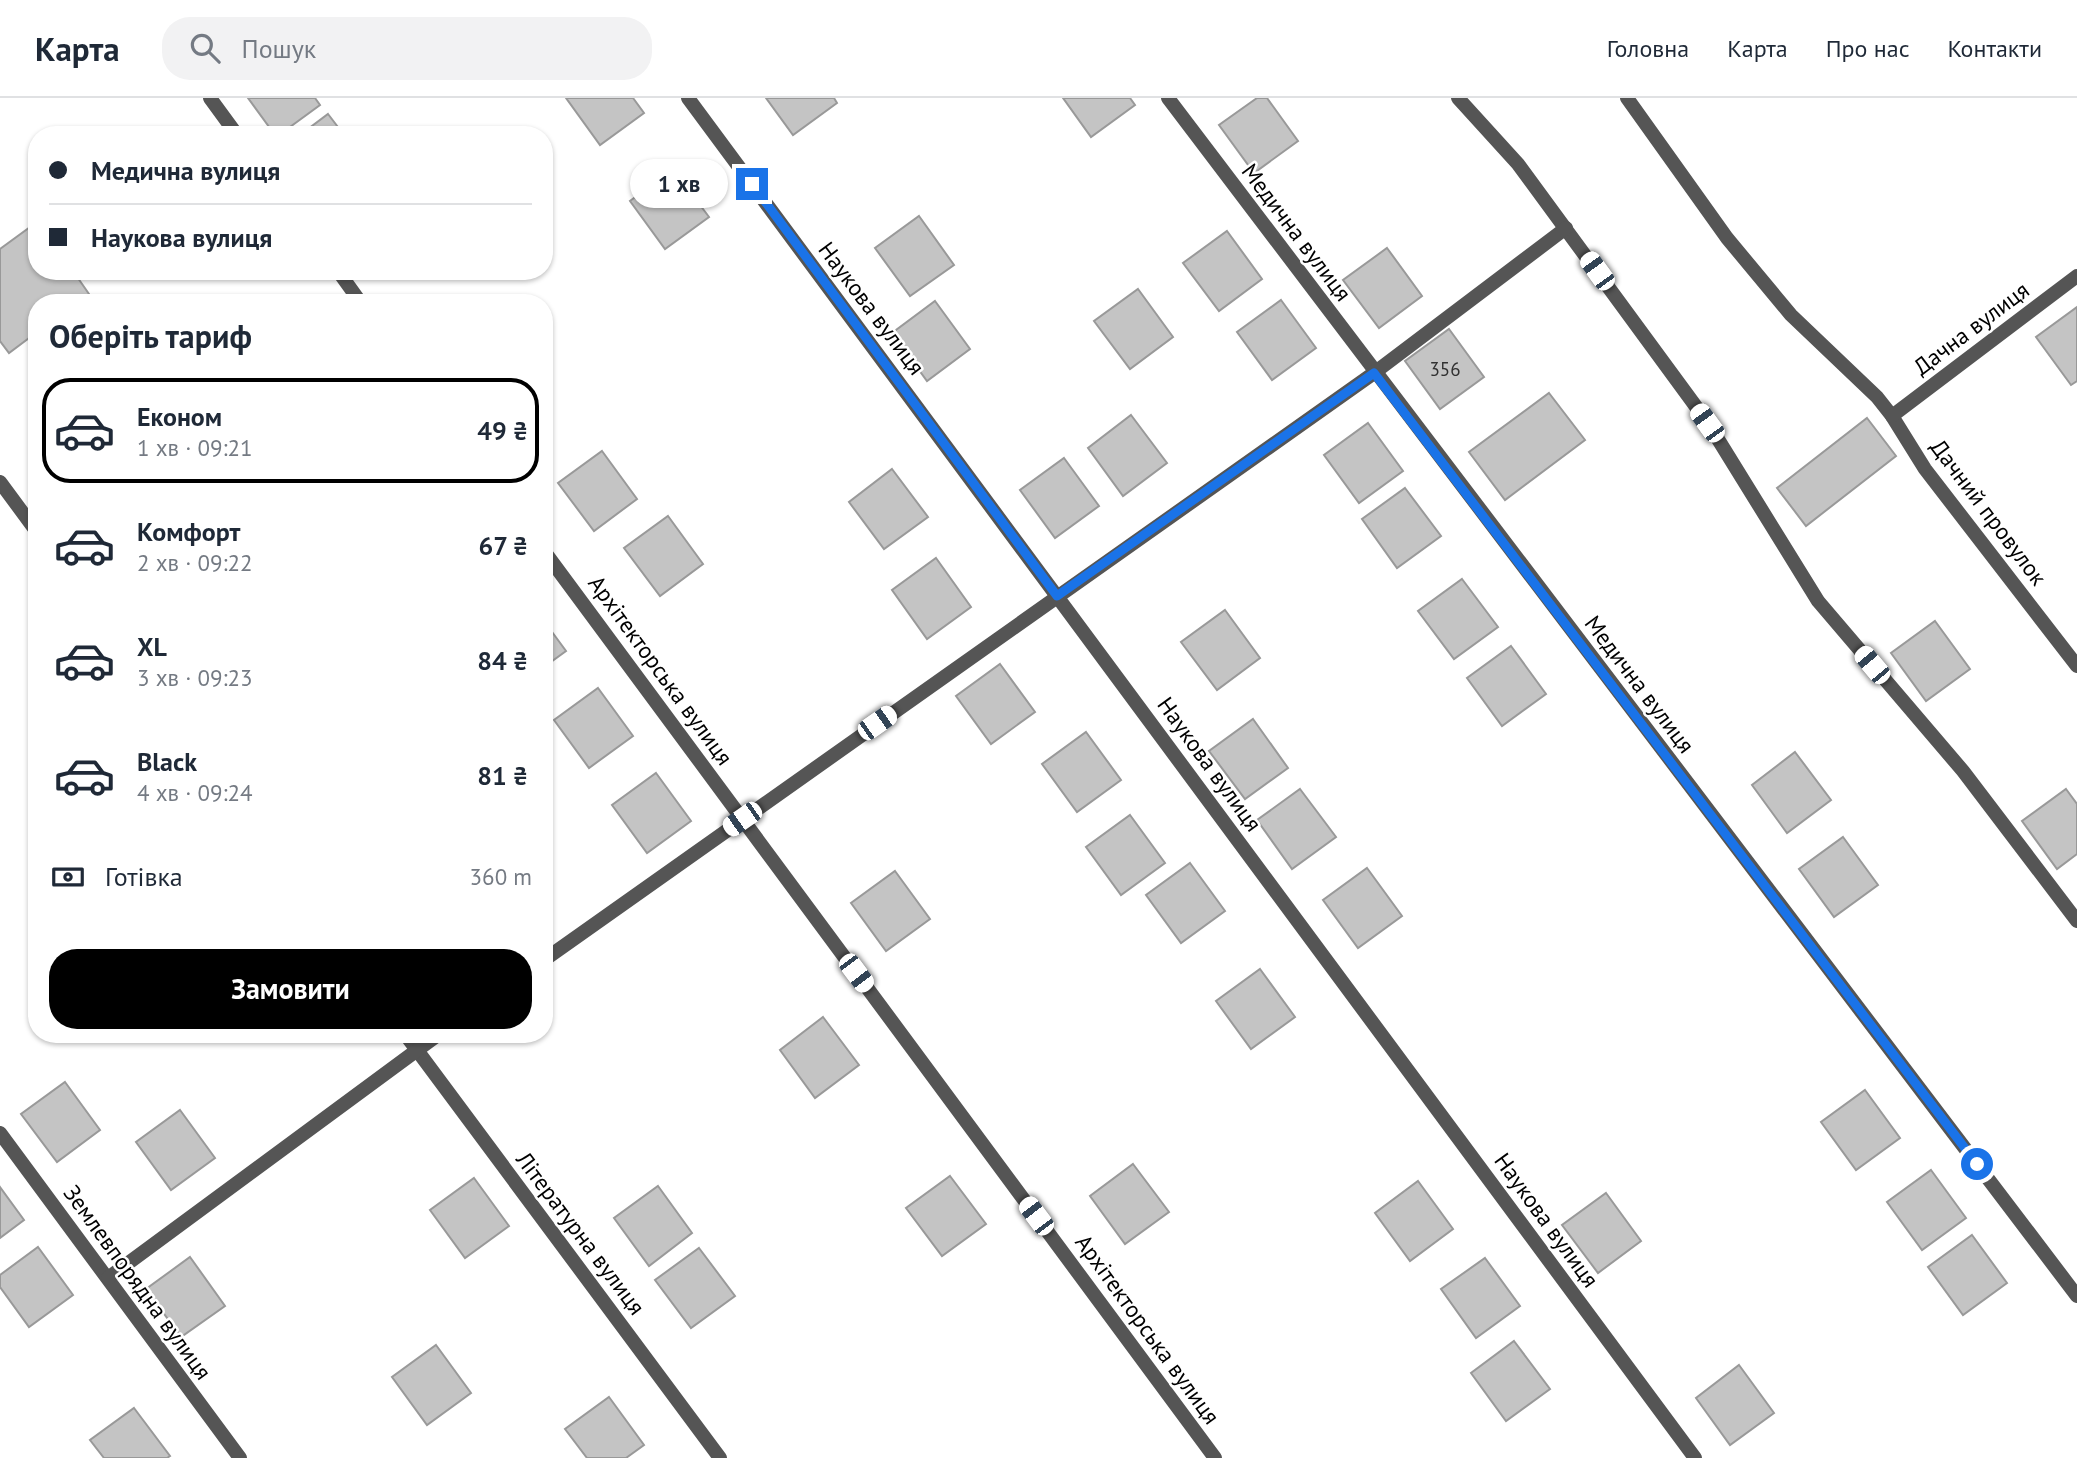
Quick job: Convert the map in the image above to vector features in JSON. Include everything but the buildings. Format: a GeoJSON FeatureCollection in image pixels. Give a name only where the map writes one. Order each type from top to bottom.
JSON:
{"type":"FeatureCollection","features":[{"type":"Feature","properties":{"kind":"street"},"geometry":{"type":"LineString","coordinates":[[210,98],[230,126]]}},
{"type":"Feature","properties":{"kind":"street","name":"Наукова вулиця"},"geometry":{"type":"LineString","coordinates":[[688,98],[1695,1458]]}},
{"type":"Feature","properties":{"kind":"street","name":"Медична вулиця"},"geometry":{"type":"LineString","coordinates":[[1168,98],[1374,373],[2077,1296]]}},
{"type":"Feature","properties":{"kind":"street"},"geometry":{"type":"LineString","coordinates":[[1458,98],[1518,164],[1707,423],[1818,601],[1963,771],[2077,921]]}},
{"type":"Feature","properties":{"kind":"street","name":"Дачний провулок"},"geometry":{"type":"LineString","coordinates":[[1627,98],[1727,238],[1791,315],[1877,397],[1892,415],[1925,469],[2077,666]]}},
{"type":"Feature","properties":{"kind":"street"},"geometry":{"type":"LineString","coordinates":[[553,954],[1374,373],[1566,228]]}},
{"type":"Feature","properties":{"kind":"street","name":"Дачна вулиця"},"geometry":{"type":"LineString","coordinates":[[1892,415],[2077,276]]}},
{"type":"Feature","properties":{"kind":"street"},"geometry":{"type":"LineString","coordinates":[[0,482],[28,520]]}},
{"type":"Feature","properties":{"kind":"street","name":"Архітекторська вулиця"},"geometry":{"type":"LineString","coordinates":[[553,563],[1215,1458]]}},
{"type":"Feature","properties":{"kind":"street","name":"Літературна вулиця"},"geometry":{"type":"LineString","coordinates":[[412,1043],[720,1458]]}},
{"type":"Feature","properties":{"kind":"street"},"geometry":{"type":"LineString","coordinates":[[108,1278],[427,1043]]}},
{"type":"Feature","properties":{"kind":"street","name":"Землевпорядна вулиця"},"geometry":{"type":"LineString","coordinates":[[0,1133],[240,1458]]}},
{"type":"Feature","properties":{"kind":"route"},"geometry":{"type":"LineString","coordinates":[[752,184],[1057,596],[1374,373],[1977,1164]]}}]}
